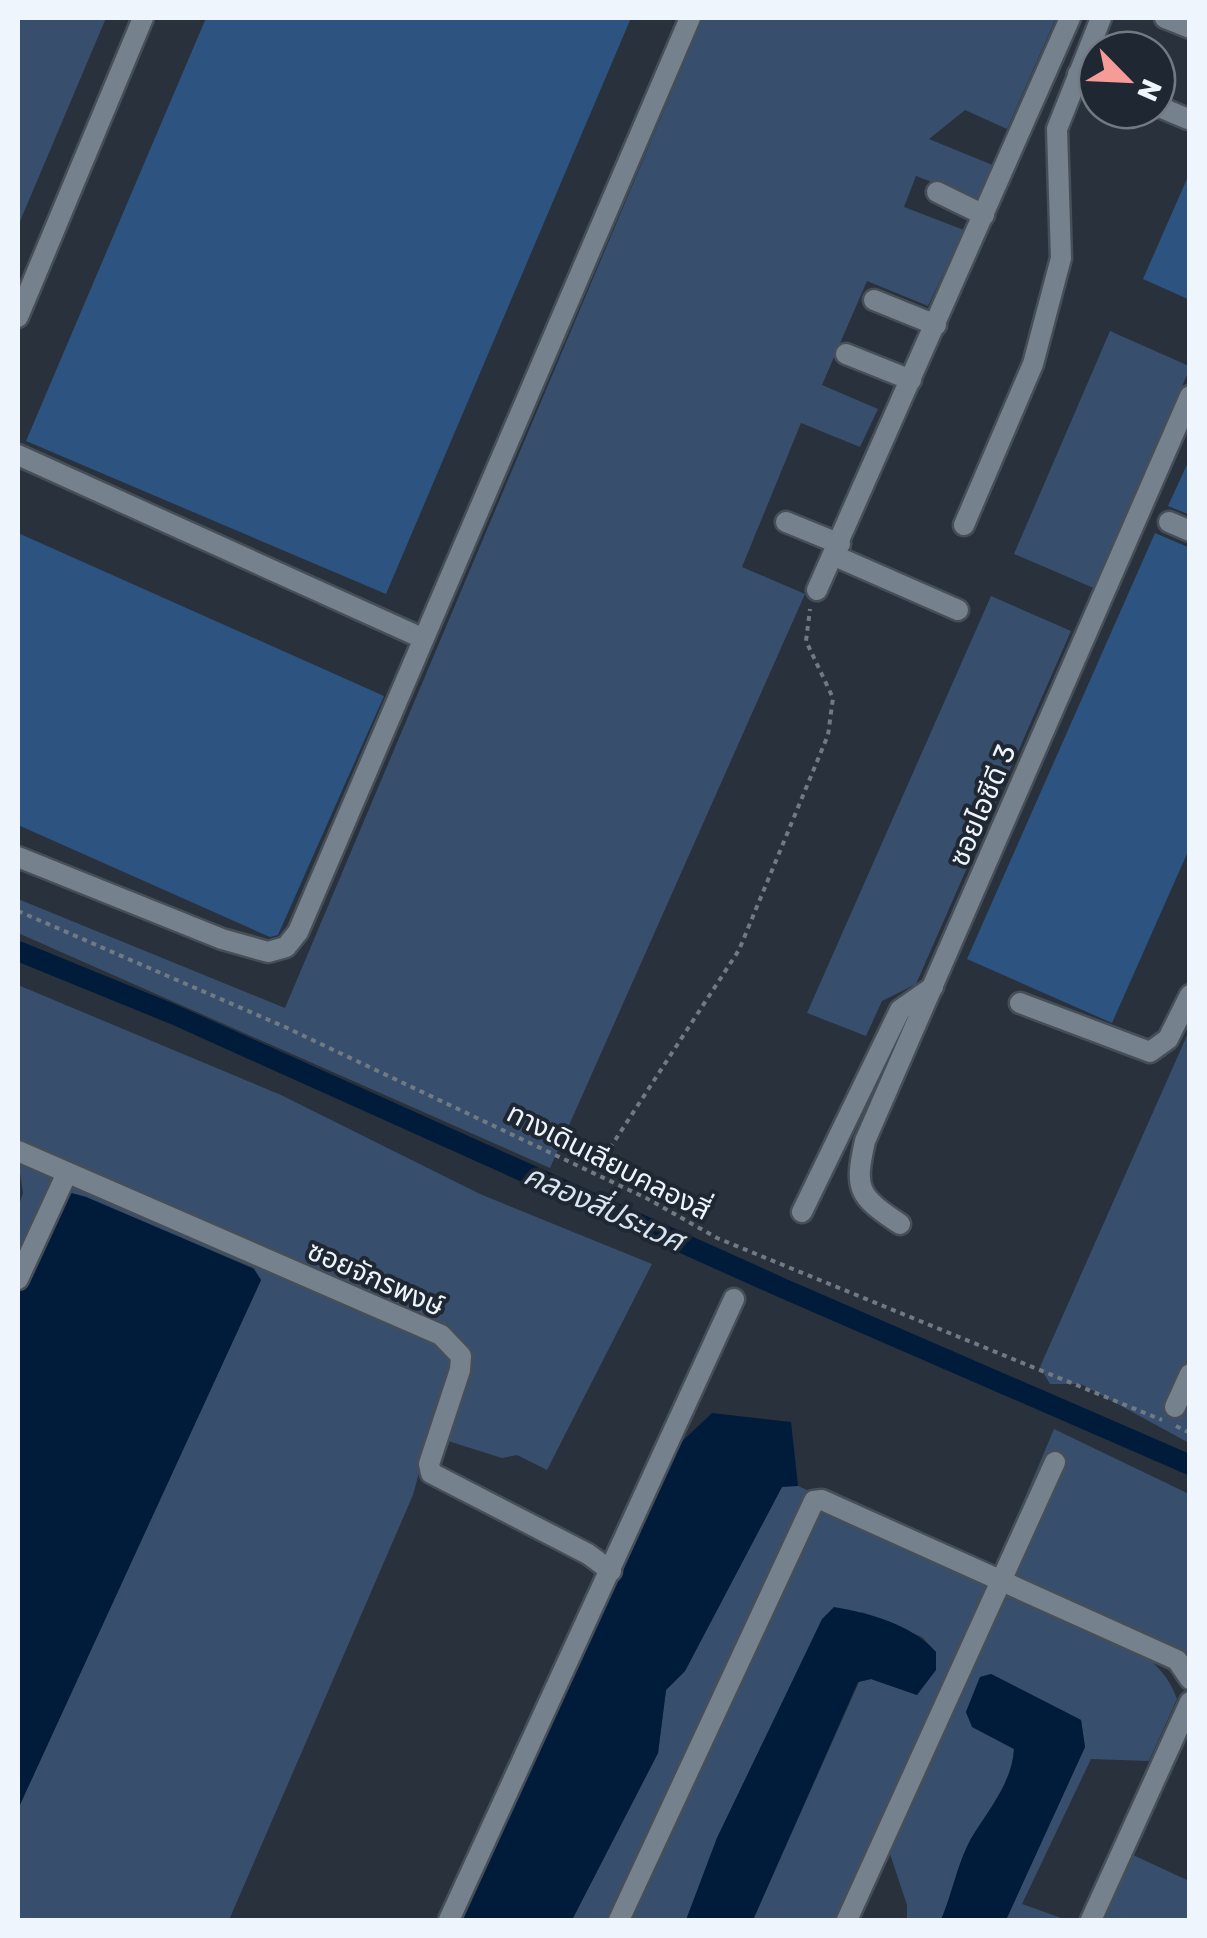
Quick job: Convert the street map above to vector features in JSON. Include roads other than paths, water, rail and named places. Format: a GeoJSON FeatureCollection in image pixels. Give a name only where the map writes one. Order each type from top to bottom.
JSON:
{"type":"FeatureCollection","features":[{"type":"Feature","properties":{"kind":"street"},"geometry":{"type":"LineString","coordinates":[[18,317],[143,18]]}},
{"type":"Feature","properties":{"kind":"street"},"geometry":{"type":"LineString","coordinates":[[18,857],[222,939],[268,952],[286,947],[298,932],[327,868],[690,18]]}},
{"type":"Feature","properties":{"kind":"street"},"geometry":{"type":"LineString","coordinates":[[817,590],[1070,18]]}},
{"type":"Feature","properties":{"kind":"street"},"geometry":{"type":"LineString","coordinates":[[1165,18],[1190,28]]}},
{"type":"Feature","properties":{"kind":"street"},"geometry":{"type":"LineString","coordinates":[[964,525],[1034,364],[1060,258],[1057,129],[1077,96]]}},
{"type":"Feature","properties":{"kind":"street"},"geometry":{"type":"LineString","coordinates":[[937,192],[984,215]]}},
{"type":"Feature","properties":{"kind":"street"},"geometry":{"type":"LineString","coordinates":[[874,300],[936,325]]}},
{"type":"Feature","properties":{"kind":"street"},"geometry":{"type":"LineString","coordinates":[[846,354],[912,380]]}},
{"type":"Feature","properties":{"kind":"street","name":"ซอยไอซีดี 3"},"geometry":{"type":"LineString","coordinates":[[900,1224],[868,1201],[857,1176],[865,1141],[1190,396]]}},
{"type":"Feature","properties":{"kind":"street"},"geometry":{"type":"LineString","coordinates":[[18,455],[422,638]]}},
{"type":"Feature","properties":{"kind":"street"},"geometry":{"type":"LineString","coordinates":[[786,522],[958,610]]}},
{"type":"Feature","properties":{"kind":"street"},"geometry":{"type":"LineString","coordinates":[[1168,522],[1190,530]]}},
{"type":"Feature","properties":{"kind":"street"},"geometry":{"type":"LineString","coordinates":[[802,1212],[900,1010],[933,986]]}},
{"type":"Feature","properties":{"kind":"street"},"geometry":{"type":"LineString","coordinates":[[1020,1002],[1150,1052],[1168,1039],[1190,995]]}},
{"type":"Feature","properties":{"kind":"street","name":"ซอยจักรพงษ์"},"geometry":{"type":"LineString","coordinates":[[18,1151],[441,1335],[461,1356],[460,1370],[429,1464],[432,1473],[588,1554],[611,1571]]}},
{"type":"Feature","properties":{"kind":"street"},"geometry":{"type":"LineString","coordinates":[[18,1279],[66,1172]]}},
{"type":"Feature","properties":{"kind":"street"},"geometry":{"type":"LineString","coordinates":[[449,1920],[734,1298]]}},
{"type":"Feature","properties":{"kind":"street"},"geometry":{"type":"LineString","coordinates":[[1175,1407],[1190,1374]]}},
{"type":"Feature","properties":{"kind":"street"},"geometry":{"type":"LineString","coordinates":[[847,1920],[1055,1462]]}},
{"type":"Feature","properties":{"kind":"street"},"geometry":{"type":"LineString","coordinates":[[619,1920],[814,1501],[822,1500],[1177,1660],[1190,1679]]}},
{"type":"Feature","properties":{"kind":"street"},"geometry":{"type":"LineString","coordinates":[[1091,1920],[1190,1702]]}},
{"type":"Feature","properties":{"kind":"waterway","name":"คลองสี่ประเวศ"},"geometry":{"type":"LineString","coordinates":[[18,951],[175,1015],[780,1287],[1190,1465]]}}]}
